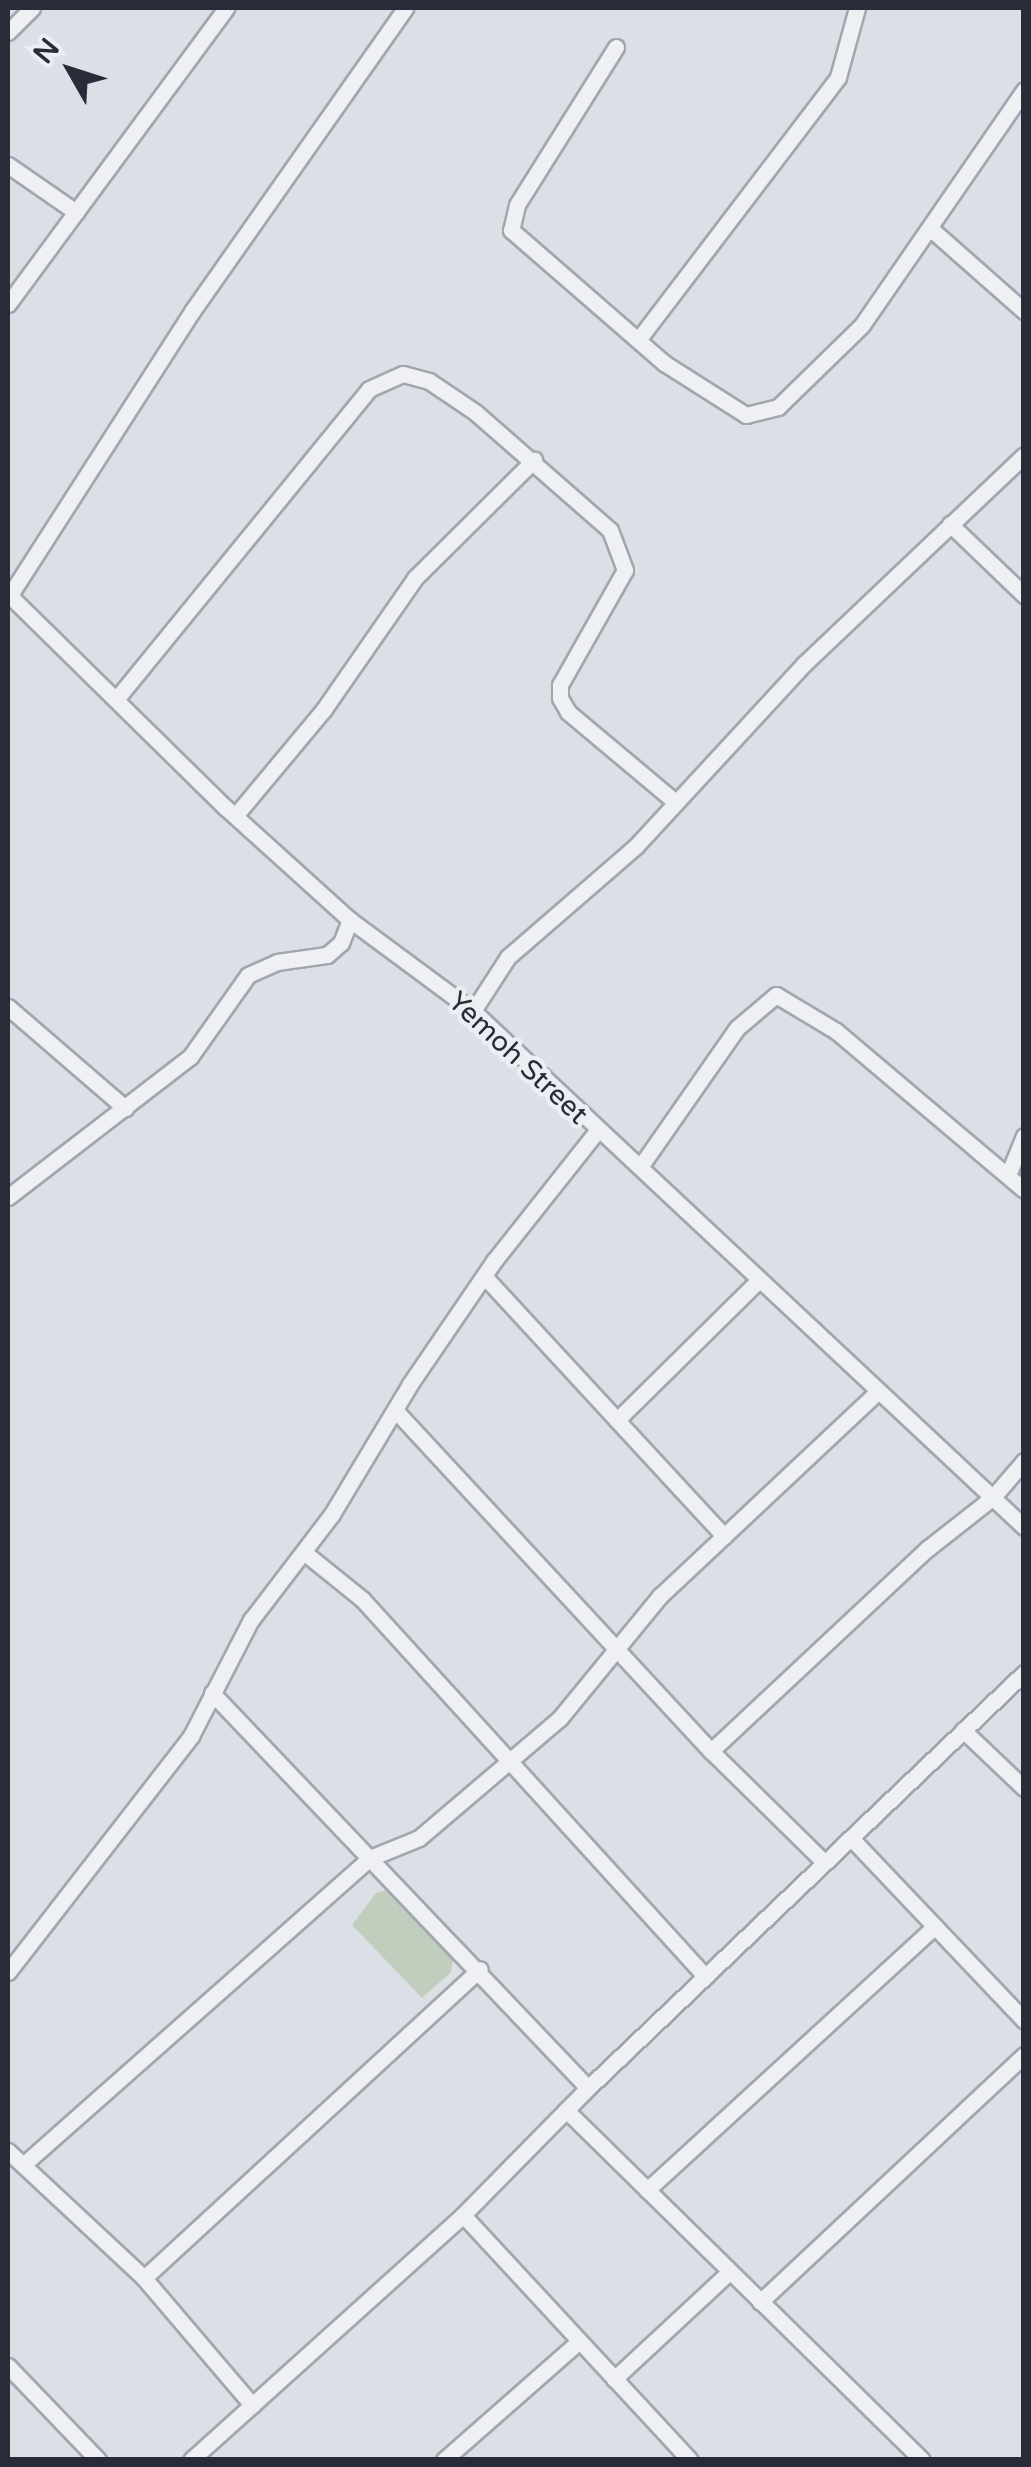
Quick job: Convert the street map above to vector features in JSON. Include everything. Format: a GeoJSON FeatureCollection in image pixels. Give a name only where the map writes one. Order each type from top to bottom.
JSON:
{"type":"FeatureCollection","features":[{"type":"Feature","properties":{"kind":"street"},"geometry":{"type":"LineString","coordinates":[[8,32],[32,8]]}},
{"type":"Feature","properties":{"kind":"street"},"geometry":{"type":"LineString","coordinates":[[8,304],[226,8]]}},
{"type":"Feature","properties":{"kind":"street"},"geometry":{"type":"LineString","coordinates":[[8,596],[194,310],[405,8]]}},
{"type":"Feature","properties":{"kind":"street"},"geometry":{"type":"LineString","coordinates":[[638,340],[838,77],[853,11]]}},
{"type":"Feature","properties":{"kind":"street"},"geometry":{"type":"LineString","coordinates":[[616,47],[517,205],[510,230],[638,340],[746,415],[778,407],[862,325],[932,230],[1024,90]]}},
{"type":"Feature","properties":{"kind":"street"},"geometry":{"type":"LineString","coordinates":[[8,165],[76,212]]}},
{"type":"Feature","properties":{"kind":"street"},"geometry":{"type":"LineString","coordinates":[[932,230],[1024,311]]}},
{"type":"Feature","properties":{"kind":"street"},"geometry":{"type":"LineString","coordinates":[[118,697],[369,389],[403,374],[429,381],[534,460],[610,530],[624,570],[560,685],[560,698],[568,712],[674,801]]}},
{"type":"Feature","properties":{"kind":"street"},"geometry":{"type":"LineString","coordinates":[[472,1011],[508,957],[636,846],[674,801],[1024,455]]}},
{"type":"Feature","properties":{"kind":"street"},"geometry":{"type":"LineString","coordinates":[[235,816],[324,709],[415,578],[534,460]]}},
{"type":"Feature","properties":{"kind":"street"},"geometry":{"type":"LineString","coordinates":[[950,524],[1024,595]]}},
{"type":"Feature","properties":{"kind":"street","name":"Yemoh Street"},"geometry":{"type":"LineString","coordinates":[[8,596],[118,697],[235,816],[350,920],[472,1011],[875,1394],[1024,1527]]}},
{"type":"Feature","properties":{"kind":"street"},"geometry":{"type":"LineString","coordinates":[[8,1197],[190,1057],[248,975],[277,962],[327,955],[342,943],[350,920]]}},
{"type":"Feature","properties":{"kind":"street"},"geometry":{"type":"LineString","coordinates":[[640,1168],[738,1028],[776,995],[836,1031],[1024,1190]]}},
{"type":"Feature","properties":{"kind":"street"},"geometry":{"type":"LineString","coordinates":[[8,1007],[125,1108]]}},
{"type":"Feature","properties":{"kind":"street"},"geometry":{"type":"LineString","coordinates":[[8,1972],[191,1736],[251,1620],[305,1553],[484,1276],[597,1131]]}},
{"type":"Feature","properties":{"kind":"street"},"geometry":{"type":"LineString","coordinates":[[1008,1175],[1024,1136]]}},
{"type":"Feature","properties":{"kind":"street"},"geometry":{"type":"LineString","coordinates":[[484,1276],[724,1536]]}},
{"type":"Feature","properties":{"kind":"street"},"geometry":{"type":"LineString","coordinates":[[617,1420],[757,1282]]}},
{"type":"Feature","properties":{"kind":"street"},"geometry":{"type":"LineString","coordinates":[[23,2165],[370,1858],[420,1838],[560,1718],[660,1596],[875,1394]]}},
{"type":"Feature","properties":{"kind":"street"},"geometry":{"type":"LineString","coordinates":[[395,1410],[711,1751],[824,1862]]}},
{"type":"Feature","properties":{"kind":"street"},"geometry":{"type":"LineString","coordinates":[[711,1751],[928,1549],[992,1497],[1024,1461]]}},
{"type":"Feature","properties":{"kind":"street"},"geometry":{"type":"LineString","coordinates":[[305,1553],[362,1600],[704,1976]]}},
{"type":"Feature","properties":{"kind":"street"},"geometry":{"type":"LineString","coordinates":[[191,2460],[463,2216],[588,2088],[1024,1673]]}},
{"type":"Feature","properties":{"kind":"street"},"geometry":{"type":"LineString","coordinates":[[212,1692],[480,1969],[588,2088]]}},
{"type":"Feature","properties":{"kind":"street"},"geometry":{"type":"LineString","coordinates":[[963,1730],[1024,1788]]}},
{"type":"Feature","properties":{"kind":"street"},"geometry":{"type":"LineString","coordinates":[[851,1838],[932,1929],[1024,2020]]}},
{"type":"Feature","properties":{"kind":"street"},"geometry":{"type":"LineString","coordinates":[[648,2190],[932,1929]]}},
{"type":"Feature","properties":{"kind":"street"},"geometry":{"type":"LineString","coordinates":[[144,2278],[480,1969]]}},
{"type":"Feature","properties":{"kind":"street"},"geometry":{"type":"LineString","coordinates":[[760,2302],[1024,2055]]}},
{"type":"Feature","properties":{"kind":"street"},"geometry":{"type":"LineString","coordinates":[[566,2110],[922,2460]]}},
{"type":"Feature","properties":{"kind":"street"},"geometry":{"type":"LineString","coordinates":[[8,2150],[144,2278],[252,2404]]}},
{"type":"Feature","properties":{"kind":"street"},"geometry":{"type":"LineString","coordinates":[[463,2216],[577,2343],[690,2460]]}},
{"type":"Feature","properties":{"kind":"street"},"geometry":{"type":"LineString","coordinates":[[614,2380],[729,2272]]}},
{"type":"Feature","properties":{"kind":"street"},"geometry":{"type":"LineString","coordinates":[[444,2460],[577,2343]]}},
{"type":"Feature","properties":{"kind":"street"},"geometry":{"type":"LineString","coordinates":[[8,2366],[98,2460]]}},
{"type":"Feature","properties":{"kind":"green space"},"geometry":{"type":"Polygon","coordinates":[[[386,1890],[453,1959],[451,1972],[422,1998],[352,1925],[376,1893],[386,1890]]]}}]}
